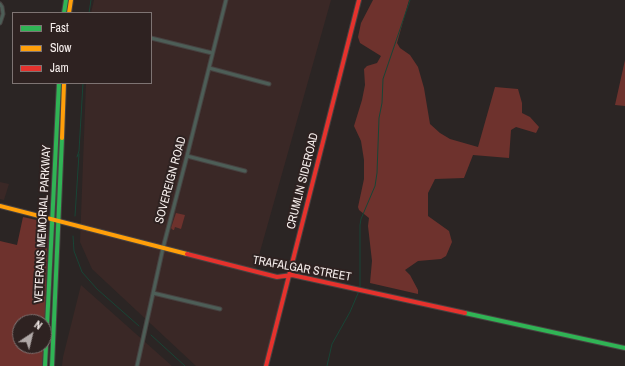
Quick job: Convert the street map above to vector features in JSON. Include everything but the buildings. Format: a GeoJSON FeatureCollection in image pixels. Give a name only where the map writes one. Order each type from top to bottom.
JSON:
{"type":"FeatureCollection","features":[{"type":"Feature","properties":{"kind":"main road"},"geometry":{"type":"LineString","coordinates":[[64,12],[66,0]]}},
{"type":"Feature","properties":{"kind":"main road"},"geometry":{"type":"LineString","coordinates":[[69,12],[71,0]]}},
{"type":"Feature","properties":{"kind":"main road","name":"CRUMLIN SIDEROAD"},"geometry":{"type":"LineString","coordinates":[[266,366],[359,0]]}},
{"type":"Feature","properties":{"kind":"main road","name":"VETERANS MEMORIAL PARKWAY"},"geometry":{"type":"LineString","coordinates":[[45,366],[59,84]]}},
{"type":"Feature","properties":{"kind":"main road","name":"VETERANS MEMORIAL PARKWAY"},"geometry":{"type":"LineString","coordinates":[[52,366],[64,84]]}},
{"type":"Feature","properties":{"kind":"main road","name":"TRAFALGAR STREET"},"geometry":{"type":"LineString","coordinates":[[0,206],[277,277],[289,275],[625,348]]}},
{"type":"Feature","properties":{"kind":"street","name":"SOVEREIGN ROAD"},"geometry":{"type":"LineString","coordinates":[[137,366],[163,248],[188,156],[226,0]]}},
{"type":"Feature","properties":{"kind":"street"},"geometry":{"type":"LineString","coordinates":[[0,4],[3,14],[0,23]]}},
{"type":"Feature","properties":{"kind":"street"},"geometry":{"type":"LineString","coordinates":[[152,38],[212,53]]}},
{"type":"Feature","properties":{"kind":"street"},"geometry":{"type":"LineString","coordinates":[[209,68],[269,84]]}},
{"type":"Feature","properties":{"kind":"street"},"geometry":{"type":"LineString","coordinates":[[188,156],[245,171]]}},
{"type":"Feature","properties":{"kind":"street"},"geometry":{"type":"LineString","coordinates":[[153,293],[220,309]]}},
{"type":"Feature","properties":{"kind":"shaded area"},"geometry":{"type":"Polygon","coordinates":[[[94,0],[331,0],[254,273],[286,281],[264,366],[196,366],[92,269],[80,242],[86,84],[152,84],[152,12],[91,12],[94,0]]]}},
{"type":"Feature","properties":{"kind":"shaded area"},"geometry":{"type":"Polygon","coordinates":[[[373,0],[409,0],[397,43],[400,48],[410,55],[418,67],[424,88],[430,124],[440,133],[450,139],[478,147],[495,87],[518,89],[522,103],[522,113],[530,117],[539,127],[536,133],[516,127],[511,130],[509,158],[473,155],[464,178],[435,179],[428,193],[428,216],[449,231],[452,242],[446,256],[441,259],[418,261],[405,270],[410,275],[418,290],[418,294],[370,283],[372,261],[368,226],[369,218],[359,210],[358,207],[364,179],[364,160],[361,141],[354,126],[365,85],[364,69],[367,66],[377,63],[381,56],[360,43],[358,37],[361,23],[373,0]]]}},
{"type":"Feature","properties":{"kind":"shaded area"},"geometry":{"type":"Polygon","coordinates":[[[625,60],[625,106],[615,105],[625,60]]]}},
{"type":"Feature","properties":{"kind":"shaded area"},"geometry":{"type":"Polygon","coordinates":[[[0,182],[9,184],[4,200],[0,199],[0,182]]]}},
{"type":"Feature","properties":{"kind":"shaded area"},"geometry":{"type":"Polygon","coordinates":[[[176,213],[185,215],[181,229],[175,227],[173,230],[171,228],[176,213]]]}},
{"type":"Feature","properties":{"kind":"shaded area"},"geometry":{"type":"Polygon","coordinates":[[[23,217],[41,221],[47,226],[45,314],[12,314],[12,354],[43,354],[42,366],[0,366],[0,241],[17,245],[23,217]]]}},
{"type":"Feature","properties":{"kind":"shaded area"},"geometry":{"type":"Polygon","coordinates":[[[81,285],[172,366],[62,366],[81,285]]]}},
{"type":"Feature","properties":{"kind":"waterway"},"geometry":{"type":"LineString","coordinates":[[89,12],[91,0]]}},
{"type":"Feature","properties":{"kind":"waterway"},"geometry":{"type":"LineString","coordinates":[[360,288],[360,225],[361,219],[375,186],[383,79],[410,0]]}},
{"type":"Feature","properties":{"kind":"waterway"},"geometry":{"type":"LineString","coordinates":[[77,157],[79,151],[83,84]]}},
{"type":"Feature","properties":{"kind":"waterway"},"geometry":{"type":"LineString","coordinates":[[75,216],[79,154]]}},
{"type":"Feature","properties":{"kind":"waterway"},"geometry":{"type":"LineString","coordinates":[[73,236],[74,251],[82,272],[97,289],[139,326]]}},
{"type":"Feature","properties":{"kind":"waterway"},"geometry":{"type":"LineString","coordinates":[[327,366],[332,344],[350,312],[359,291]]}},
{"type":"Feature","properties":{"kind":"waterway"},"geometry":{"type":"LineString","coordinates":[[151,335],[185,366]]}},
{"type":"Feature","properties":{"kind":"traffic: fast"},"geometry":{"type":"LineString","coordinates":[[64,12],[66,0]]}},
{"type":"Feature","properties":{"kind":"traffic: fast"},"geometry":{"type":"LineString","coordinates":[[45,366],[59,84]]}},
{"type":"Feature","properties":{"kind":"traffic: fast"},"geometry":{"type":"LineString","coordinates":[[52,366],[62,138]]}},
{"type":"Feature","properties":{"kind":"traffic: fast"},"geometry":{"type":"LineString","coordinates":[[465,313],[625,348]]}},
{"type":"Feature","properties":{"kind":"traffic: slow"},"geometry":{"type":"LineString","coordinates":[[69,12],[71,0]]}},
{"type":"Feature","properties":{"kind":"traffic: slow"},"geometry":{"type":"LineString","coordinates":[[62,138],[64,84]]}},
{"type":"Feature","properties":{"kind":"traffic: slow"},"geometry":{"type":"LineString","coordinates":[[0,206],[187,254]]}},
{"type":"Feature","properties":{"kind":"traffic: jam"},"geometry":{"type":"LineString","coordinates":[[266,366],[359,0]]}},
{"type":"Feature","properties":{"kind":"traffic: jam"},"geometry":{"type":"LineString","coordinates":[[187,254],[277,277],[292,275],[465,313]]}}]}
